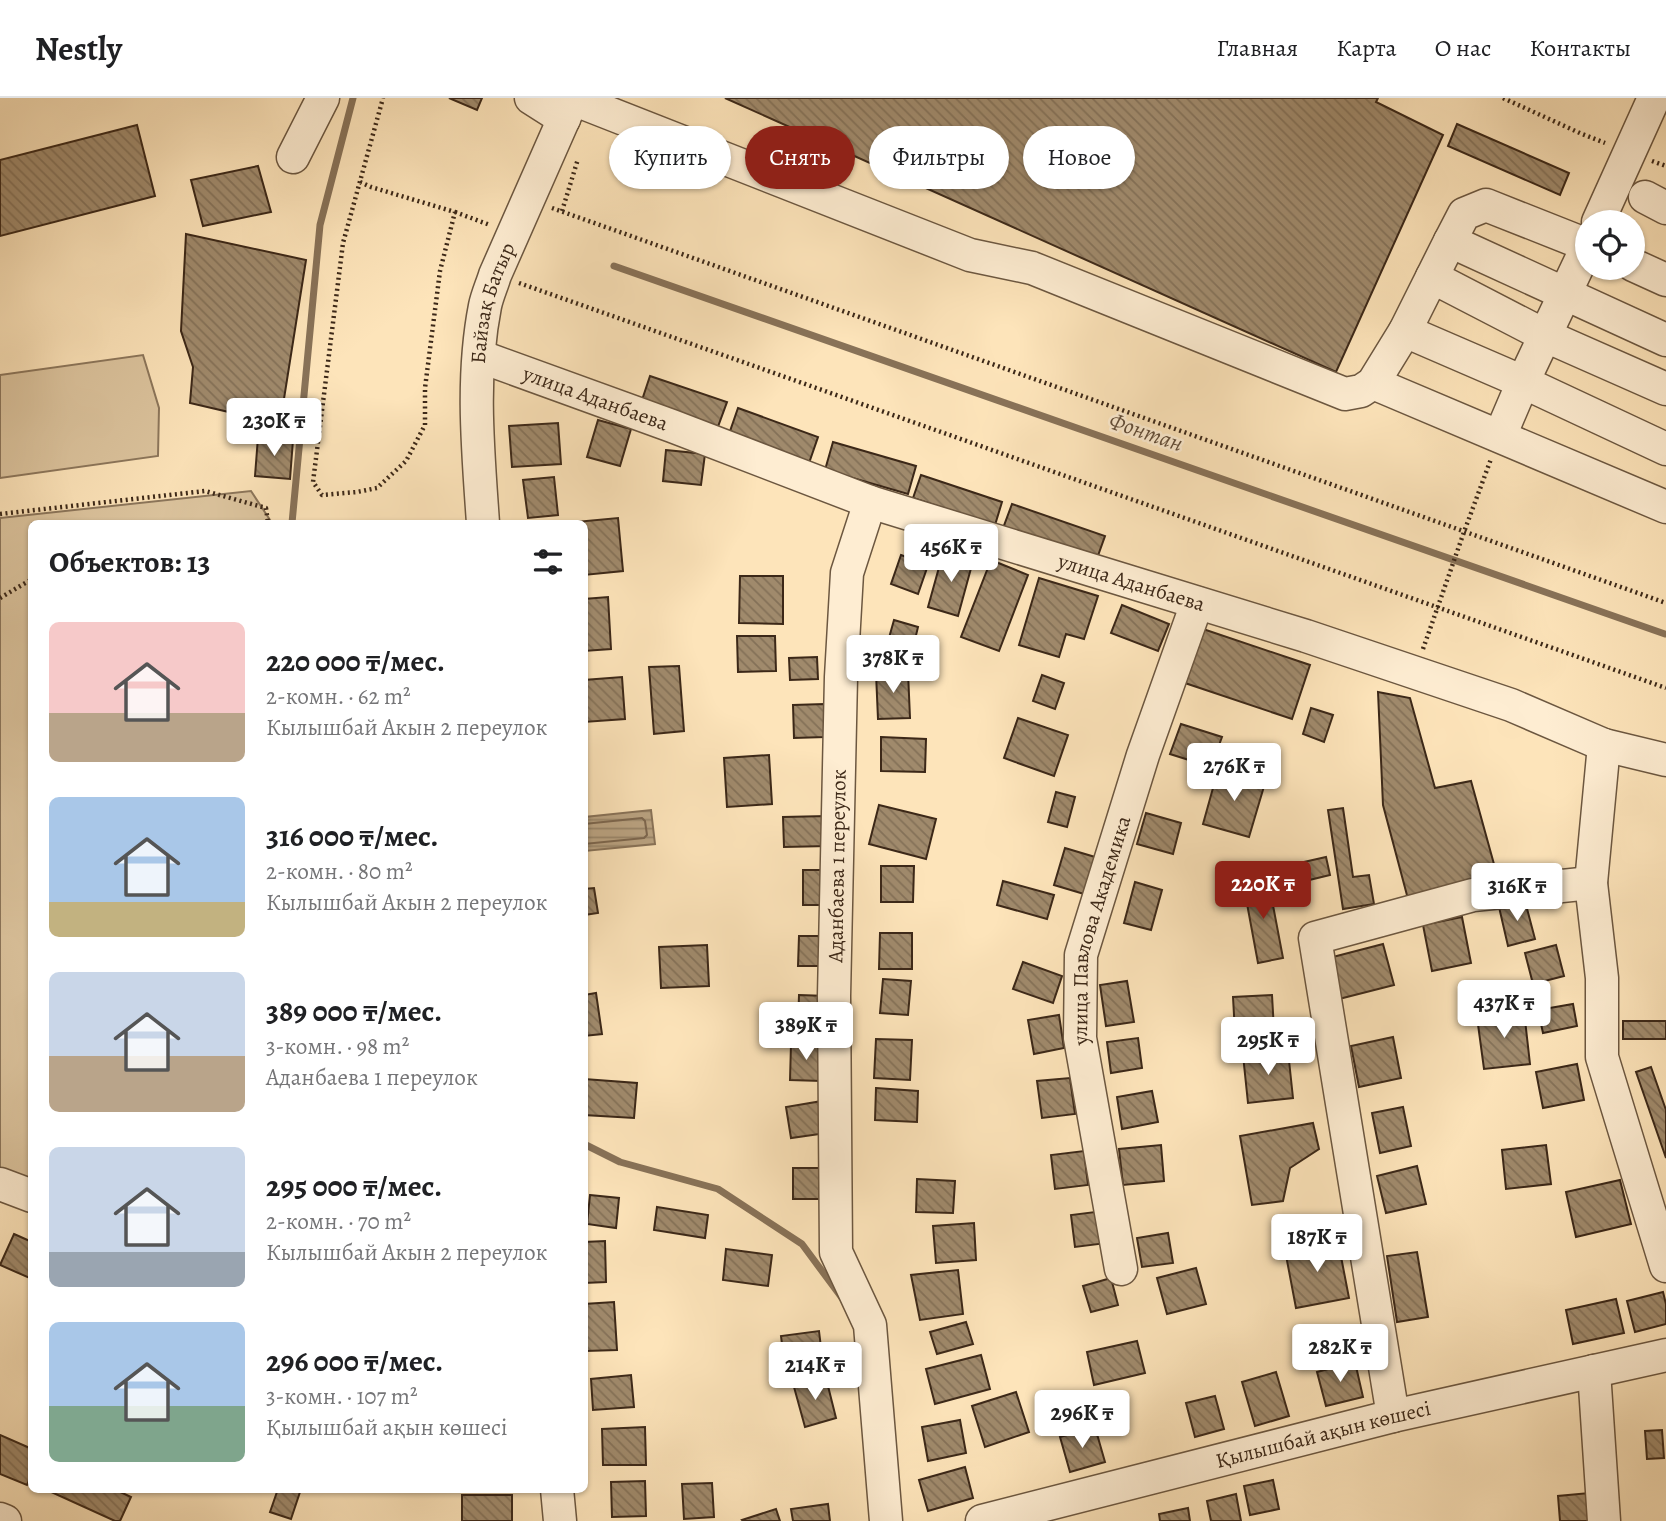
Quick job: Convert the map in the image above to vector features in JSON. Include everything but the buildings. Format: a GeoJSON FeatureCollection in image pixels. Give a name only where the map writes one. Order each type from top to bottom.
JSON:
{"type":"FeatureCollection","features":[{"type":"Feature","properties":{"kind":"street"},"geometry":{"type":"LineString","coordinates":[[293,158],[323,98]]}},
{"type":"Feature","properties":{"kind":"street"},"geometry":{"type":"LineString","coordinates":[[531,98],[570,105],[970,255],[1032,268],[1345,394],[1361,391],[1373,383],[1405,331],[1464,214],[1486,205],[1575,241]]}},
{"type":"Feature","properties":{"kind":"street"},"geometry":{"type":"LineString","coordinates":[[1603,210],[1654,98]]}},
{"type":"Feature","properties":{"kind":"street","name":"Байзақ Батыр"},"geometry":{"type":"LineString","coordinates":[[483,520],[476,424],[479,356],[485,305],[495,275],[570,105]]}},
{"type":"Feature","properties":{"kind":"street"},"geometry":{"type":"LineString","coordinates":[[1450,241],[1666,340]]}},
{"type":"Feature","properties":{"kind":"street"},"geometry":{"type":"LineString","coordinates":[[1645,270],[1666,280]]}},
{"type":"Feature","properties":{"kind":"street"},"geometry":{"type":"LineString","coordinates":[[1500,436],[1575,273]]}},
{"type":"Feature","properties":{"kind":"street"},"geometry":{"type":"LineString","coordinates":[[1432,278],[1546,336],[1666,389]]}},
{"type":"Feature","properties":{"kind":"street"},"geometry":{"type":"LineString","coordinates":[[1405,331],[1523,382],[1666,449]]}},
{"type":"Feature","properties":{"kind":"street","name":"улица Аданбаева"},"geometry":{"type":"LineString","coordinates":[[479,356],[870,502],[1306,636],[1511,705],[1604,746],[1666,760]]}},
{"type":"Feature","properties":{"kind":"street"},"geometry":{"type":"LineString","coordinates":[[1373,383],[1666,507]]}},
{"type":"Feature","properties":{"kind":"street","name":"Аданбаева 1 переулок"},"geometry":{"type":"LineString","coordinates":[[870,502],[847,573],[841,677],[834,996],[836,1252],[870,1325],[886,1521]]}},
{"type":"Feature","properties":{"kind":"street","name":"улица Павлова Академика"},"geometry":{"type":"LineString","coordinates":[[1121,1269],[1080,1038],[1081,955],[1143,755],[1196,603]]}},
{"type":"Feature","properties":{"kind":"street"},"geometry":{"type":"LineString","coordinates":[[1604,746],[1591,883],[1602,978],[1602,1057],[1666,1266]]}},
{"type":"Feature","properties":{"kind":"street"},"geometry":{"type":"LineString","coordinates":[[1393,1416],[1315,938],[1473,895],[1591,883]]}},
{"type":"Feature","properties":{"kind":"street"},"geometry":{"type":"LineString","coordinates":[[0,1184],[28,1194]]}},
{"type":"Feature","properties":{"kind":"street","name":"Қылышбай ақын көшесі"},"geometry":{"type":"LineString","coordinates":[[982,1521],[1393,1416],[1666,1355]]}},
{"type":"Feature","properties":{"kind":"street"},"geometry":{"type":"LineString","coordinates":[[1594,1371],[1604,1521]]}},
{"type":"Feature","properties":{"kind":"street"},"geometry":{"type":"LineString","coordinates":[[558,1493],[561,1521]]}},
{"type":"Feature","properties":{"kind":"street"},"geometry":{"type":"LineString","coordinates":[[0,1519],[5,1521]]}},
{"type":"Feature","properties":{"kind":"path"},"geometry":{"type":"LineString","coordinates":[[383,98],[343,243],[313,482],[322,495],[377,488],[406,461],[425,425],[425,388],[440,271],[455,212]]}},
{"type":"Feature","properties":{"kind":"path"},"geometry":{"type":"LineString","coordinates":[[1503,98],[1582,134],[1666,166]]}},
{"type":"Feature","properties":{"kind":"path"},"geometry":{"type":"LineString","coordinates":[[360,181],[371,187],[455,212],[513,233]]}},
{"type":"Feature","properties":{"kind":"path"},"geometry":{"type":"LineString","coordinates":[[528,199],[1666,603]]}},
{"type":"Feature","properties":{"kind":"path"},"geometry":{"type":"LineString","coordinates":[[495,275],[1666,688]]}},
{"type":"Feature","properties":{"kind":"path"},"geometry":{"type":"LineString","coordinates":[[1415,672],[1500,436]]}},
{"type":"Feature","properties":{"kind":"path"},"geometry":{"type":"LineString","coordinates":[[0,514],[205,491],[266,508],[268,520]]}},
{"type":"Feature","properties":{"kind":"path"},"geometry":{"type":"LineString","coordinates":[[0,598],[28,581]]}},
{"type":"Feature","properties":{"kind":"shaded area"},"geometry":{"type":"Polygon","coordinates":[[[143,355],[159,408],[158,456],[0,478],[0,375],[143,355]]]}},
{"type":"Feature","properties":{"kind":"shaded area"},"geometry":{"type":"Polygon","coordinates":[[[251,491],[270,520],[28,520],[28,1197],[0,1184],[0,518],[251,491]]]}},
{"type":"Feature","properties":{"kind":"water"},"geometry":{"type":"Polygon","coordinates":[[[651,810],[655,844],[588,851],[588,817],[651,810]]]}},
{"type":"Feature","properties":{"kind":"waterway"},"geometry":{"type":"LineString","coordinates":[[292,520],[320,225],[353,98]]}},
{"type":"Feature","properties":{"kind":"waterway","name":"Фонтан"},"geometry":{"type":"LineString","coordinates":[[614,266],[1665,634]]}},
{"type":"Feature","properties":{"kind":"waterway"},"geometry":{"type":"LineString","coordinates":[[588,1146],[620,1162],[718,1189],[802,1244],[842,1298]]}}]}
